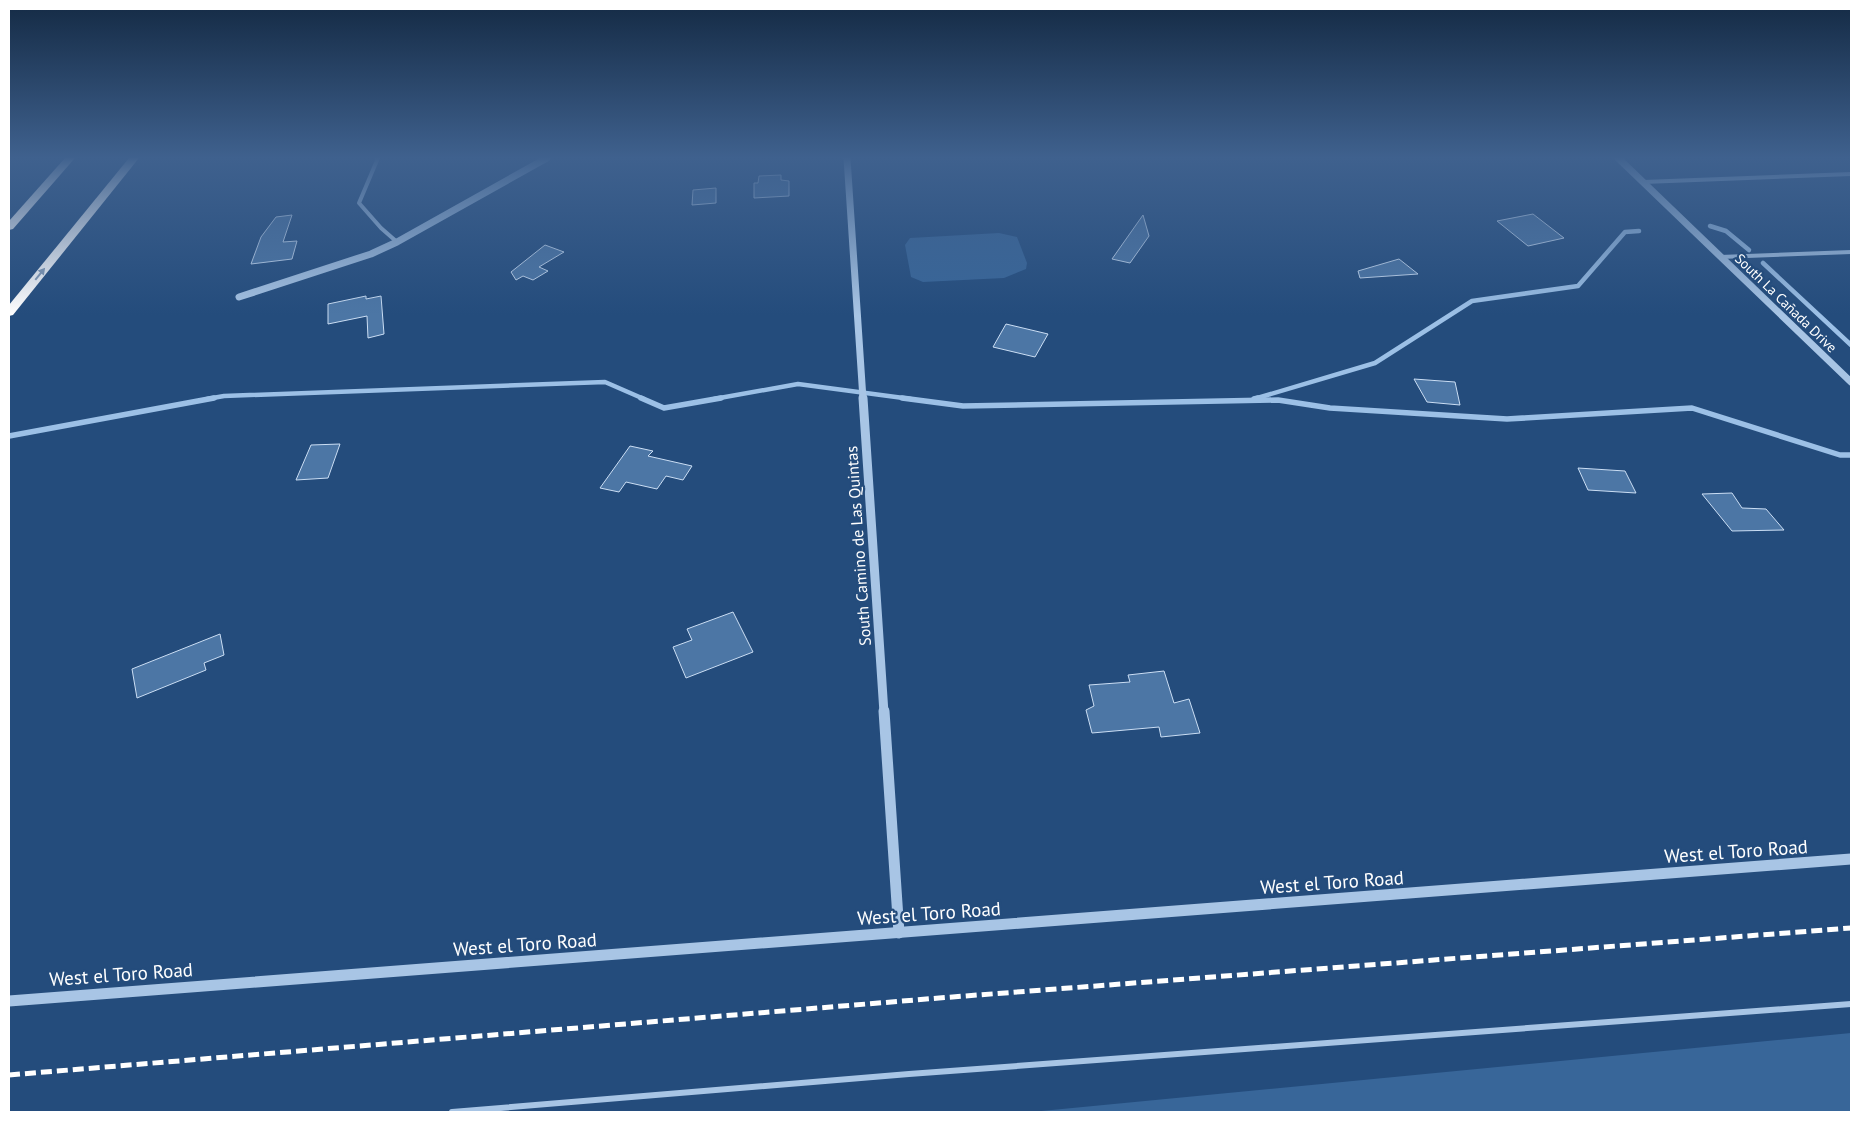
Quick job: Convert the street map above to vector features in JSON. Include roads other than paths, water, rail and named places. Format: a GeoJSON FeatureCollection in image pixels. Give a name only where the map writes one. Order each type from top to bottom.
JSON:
{"type":"FeatureCollection","features":[{"type":"Feature","properties":{"kind":"highway"},"geometry":{"type":"LineString","coordinates":[[9,226],[23,210]]}},
{"type":"Feature","properties":{"kind":"highway"},"geometry":{"type":"LineString","coordinates":[[9,312],[92,210]]}},
{"type":"Feature","properties":{"kind":"street"},"geometry":{"type":"LineString","coordinates":[[366,210],[381,228],[397,242]]}},
{"type":"Feature","properties":{"kind":"street"},"geometry":{"type":"LineString","coordinates":[[239,297],[371,254],[397,242],[454,210]]}},
{"type":"Feature","properties":{"kind":"street","name":"South Camino de Las Quintas"},"geometry":{"type":"LineString","coordinates":[[851,210],[899,932]]}},
{"type":"Feature","properties":{"kind":"street","name":"South La Cañada Drive"},"geometry":{"type":"LineString","coordinates":[[1672,210],[1851,382]]}},
{"type":"Feature","properties":{"kind":"street"},"geometry":{"type":"LineString","coordinates":[[1720,257],[1851,252]]}},
{"type":"Feature","properties":{"kind":"street","name":"West el Toro Road"},"geometry":{"type":"LineString","coordinates":[[9,1001],[1851,859]]}},
{"type":"Feature","properties":{"kind":"street"},"geometry":{"type":"LineString","coordinates":[[452,1112],[899,1075],[1851,1004]]}},
{"type":"Feature","properties":{"kind":"waterway"},"geometry":{"type":"LineString","coordinates":[[1710,226],[1726,231],[1749,250]]}},
{"type":"Feature","properties":{"kind":"waterway"},"geometry":{"type":"LineString","coordinates":[[1258,398],[1254,399],[1375,363],[1472,301],[1578,286],[1625,232],[1639,231]]}},
{"type":"Feature","properties":{"kind":"waterway"},"geometry":{"type":"LineString","coordinates":[[1763,263],[1851,345]]}},
{"type":"Feature","properties":{"kind":"waterway"},"geometry":{"type":"LineString","coordinates":[[207,399],[224,396],[605,382],[644,399]]}},
{"type":"Feature","properties":{"kind":"waterway"},"geometry":{"type":"LineString","coordinates":[[714,399],[798,384],[911,399]]}},
{"type":"Feature","properties":{"kind":"waterway"},"geometry":{"type":"LineString","coordinates":[[9,436],[214,398]]}},
{"type":"Feature","properties":{"kind":"waterway"},"geometry":{"type":"LineString","coordinates":[[641,398],[664,408],[721,398]]}},
{"type":"Feature","properties":{"kind":"waterway"},"geometry":{"type":"LineString","coordinates":[[902,398],[963,406],[1278,400],[1330,408],[1507,419],[1692,408],[1840,455],[1851,455]]}},
{"type":"Feature","properties":{"kind":"railway"},"geometry":{"type":"LineString","coordinates":[[9,1075],[939,998],[1851,928]]}}]}
